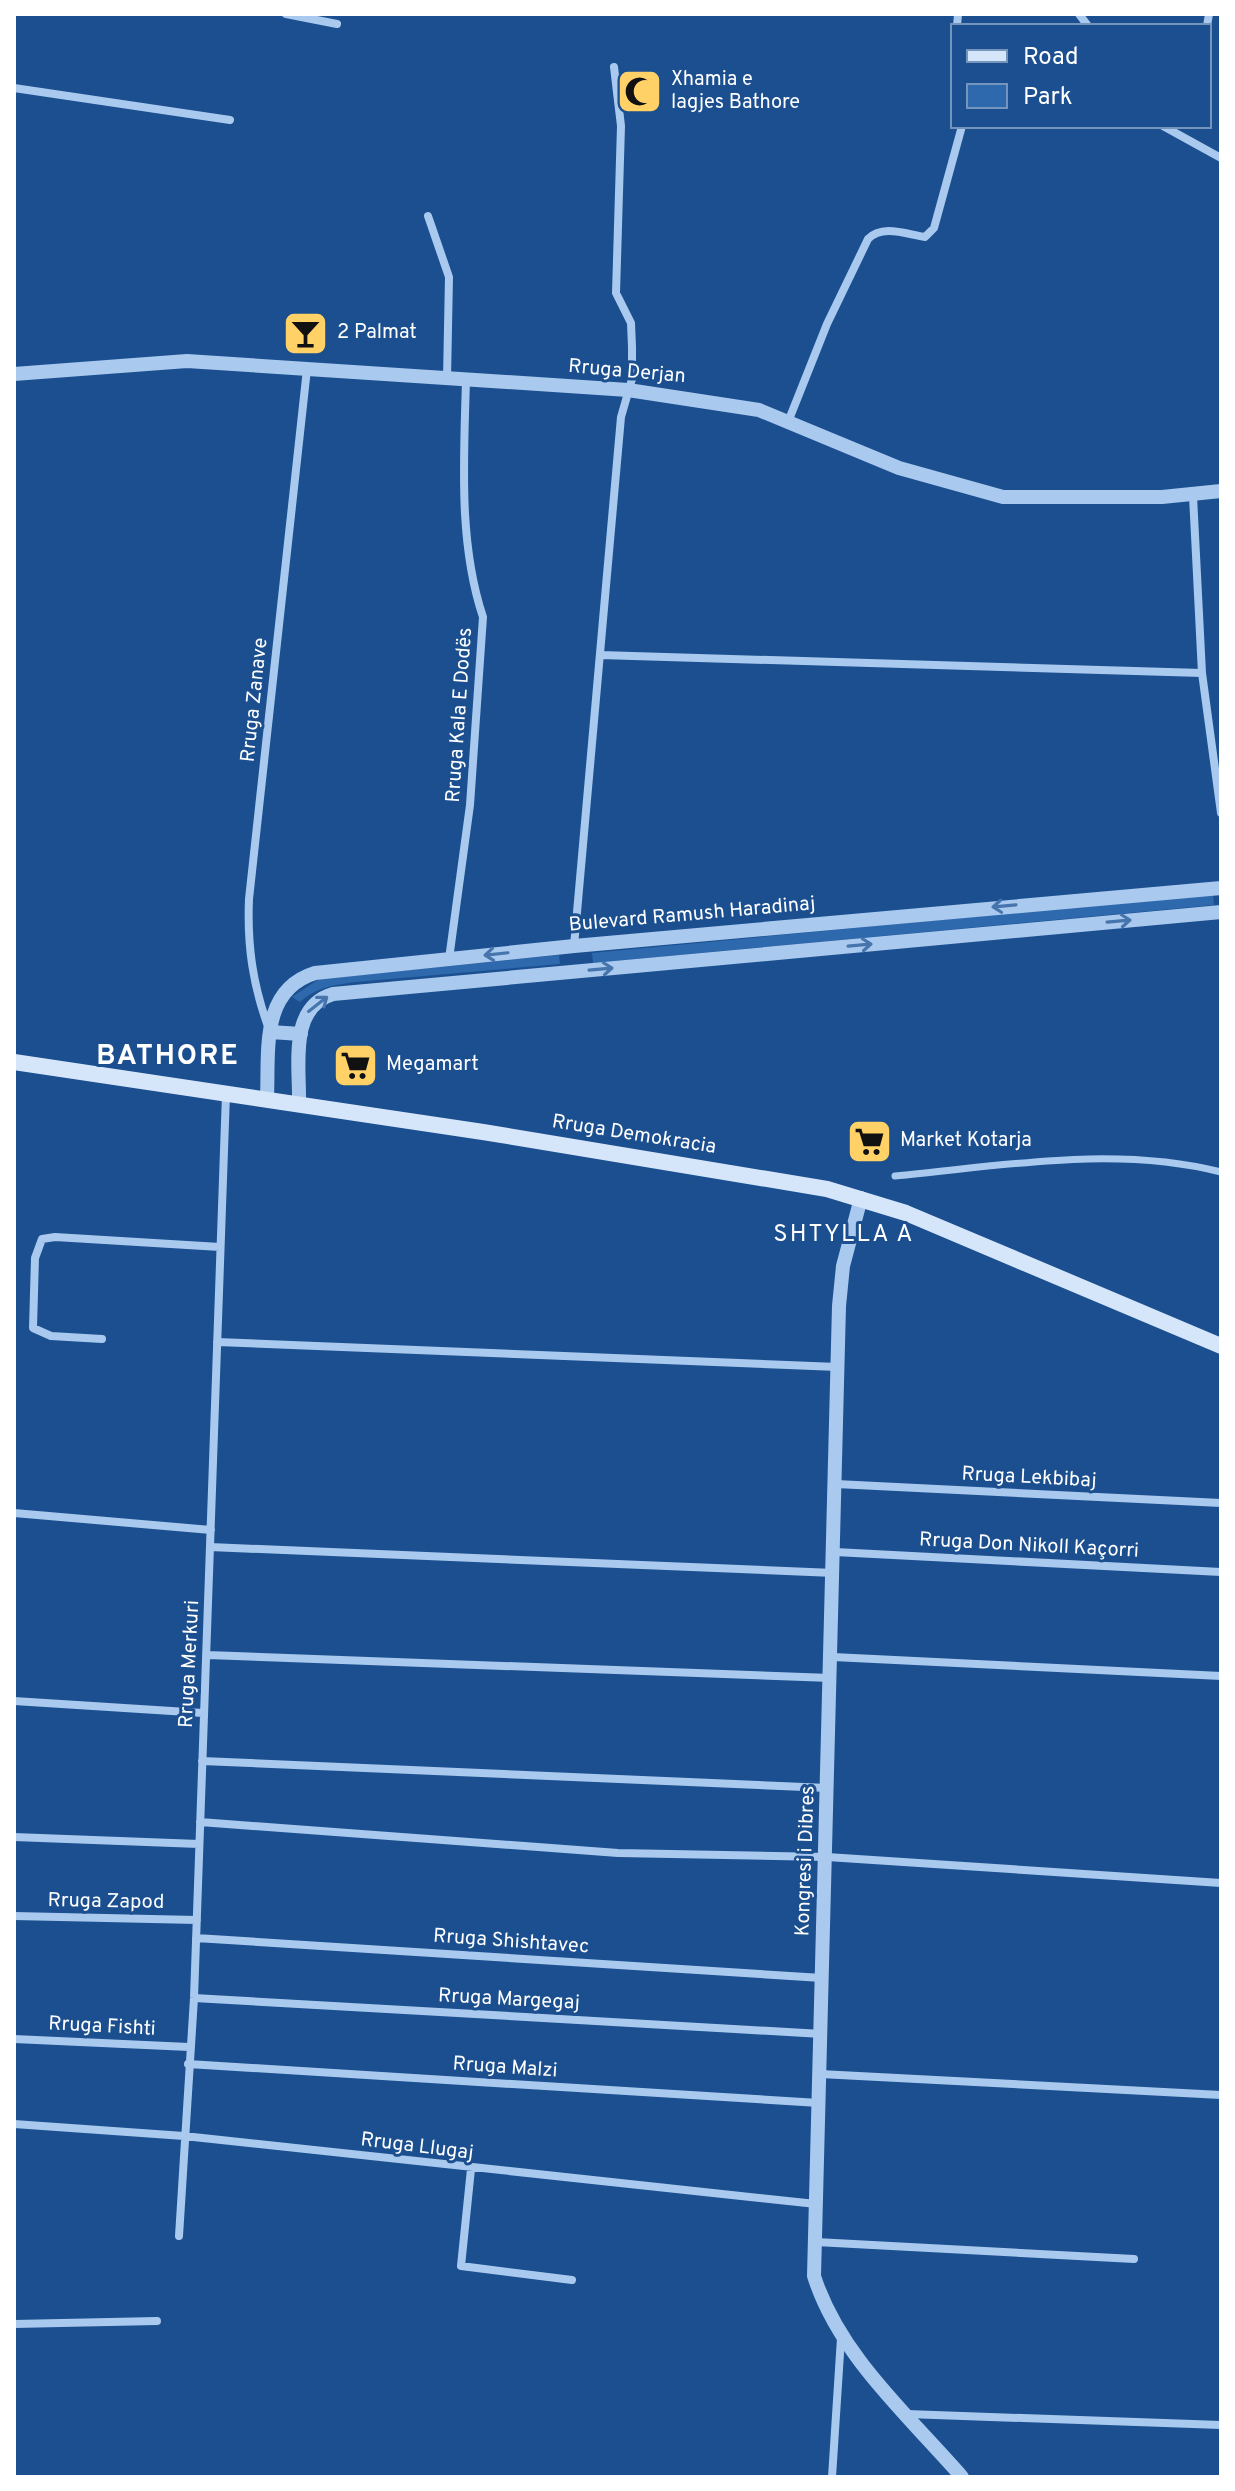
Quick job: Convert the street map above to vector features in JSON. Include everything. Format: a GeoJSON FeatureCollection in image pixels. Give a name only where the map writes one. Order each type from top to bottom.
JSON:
{"type":"FeatureCollection","features":[{"type":"Feature","properties":{"kind":"main road","name":"Rruga Demokracia"},"geometry":{"type":"LineString","coordinates":[[14,1062],[788,1179],[861,1198],[1221,1346]]}},
{"type":"Feature","properties":{"kind":"street"},"geometry":{"type":"LineString","coordinates":[[286,14],[337,24]]}},
{"type":"Feature","properties":{"kind":"street"},"geometry":{"type":"LineString","coordinates":[[570,972],[621,417],[632,379],[631,323],[616,293],[622,179],[621,126],[614,67]]}},
{"type":"Feature","properties":{"kind":"street"},"geometry":{"type":"LineString","coordinates":[[14,88],[230,120]]}},
{"type":"Feature","properties":{"kind":"street"},"geometry":{"type":"LineString","coordinates":[[788,422],[827,324],[868,239],[874,232],[886,230],[925,237],[934,228],[961,128]]}},
{"type":"Feature","properties":{"kind":"street"},"geometry":{"type":"LineString","coordinates":[[1167,128],[1221,158]]}},
{"type":"Feature","properties":{"kind":"street"},"geometry":{"type":"LineString","coordinates":[[428,216],[449,277],[447,378]]}},
{"type":"Feature","properties":{"kind":"street","name":"Rruga Derjan"},"geometry":{"type":"LineString","coordinates":[[14,374],[187,361],[628,390],[726,402],[788,422],[899,468],[1003,497],[1193,496],[1221,491]]}},
{"type":"Feature","properties":{"kind":"street","name":"Rruga Zanave"},"geometry":{"type":"LineString","coordinates":[[270,1032],[255,992],[247,936],[249,899],[307,369]]}},
{"type":"Feature","properties":{"kind":"street","name":"Rruga Kala E Dodës"},"geometry":{"type":"LineString","coordinates":[[449,959],[470,805],[483,617],[474,592],[468,543],[464,476],[466,379]]}},
{"type":"Feature","properties":{"kind":"street"},"geometry":{"type":"LineString","coordinates":[[1193,496],[1202,673],[1221,813]]}},
{"type":"Feature","properties":{"kind":"street"},"geometry":{"type":"LineString","coordinates":[[600,655],[1202,673]]}},
{"type":"Feature","properties":{"kind":"street","name":"Bulevard Ramush Haradinaj"},"geometry":{"type":"LineString","coordinates":[[267,1099],[270,1032],[277,1001],[290,985],[306,976],[574,946],[1221,888]]}},
{"type":"Feature","properties":{"kind":"street"},"geometry":{"type":"LineString","coordinates":[[299,1103],[301,1034],[309,1008],[333,994],[1221,912]]}},
{"type":"Feature","properties":{"kind":"street"},"geometry":{"type":"LineString","coordinates":[[270,1032],[301,1034]]}},
{"type":"Feature","properties":{"kind":"street","name":"Rruga Merkuri"},"geometry":{"type":"LineString","coordinates":[[179,2236],[194,1998],[226,1094]]}},
{"type":"Feature","properties":{"kind":"street"},"geometry":{"type":"LineString","coordinates":[[895,1176],[1096,1157],[1153,1160],[1221,1172]]}},
{"type":"Feature","properties":{"kind":"street","name":"Kongresi i Dibres"},"geometry":{"type":"LineString","coordinates":[[861,1198],[843,1266],[814,2276],[825,2309],[841,2338],[962,2477]]}},
{"type":"Feature","properties":{"kind":"street"},"geometry":{"type":"LineString","coordinates":[[102,1339],[51,1336],[33,1328],[35,1258],[42,1239],[55,1237],[220,1247]]}},
{"type":"Feature","properties":{"kind":"street"},"geometry":{"type":"LineString","coordinates":[[217,1342],[839,1367]]}},
{"type":"Feature","properties":{"kind":"street","name":"Rruga Lekbibaj"},"geometry":{"type":"LineString","coordinates":[[836,1484],[1221,1503]]}},
{"type":"Feature","properties":{"kind":"street"},"geometry":{"type":"LineString","coordinates":[[14,1513],[211,1530]]}},
{"type":"Feature","properties":{"kind":"street"},"geometry":{"type":"LineString","coordinates":[[210,1547],[834,1573]]}},
{"type":"Feature","properties":{"kind":"street","name":"Rruga Don Nikoll Kaçorri"},"geometry":{"type":"LineString","coordinates":[[835,1552],[1221,1572]]}},
{"type":"Feature","properties":{"kind":"street"},"geometry":{"type":"LineString","coordinates":[[207,1655],[832,1678]]}},
{"type":"Feature","properties":{"kind":"street"},"geometry":{"type":"LineString","coordinates":[[833,1657],[1221,1676]]}},
{"type":"Feature","properties":{"kind":"street"},"geometry":{"type":"LineString","coordinates":[[14,1701],[203,1713]]}},
{"type":"Feature","properties":{"kind":"street"},"geometry":{"type":"LineString","coordinates":[[202,1761],[829,1789]]}},
{"type":"Feature","properties":{"kind":"street"},"geometry":{"type":"LineString","coordinates":[[200,1822],[618,1853],[827,1857],[1221,1883]]}},
{"type":"Feature","properties":{"kind":"street"},"geometry":{"type":"LineString","coordinates":[[14,1837],[199,1844]]}},
{"type":"Feature","properties":{"kind":"street","name":"Rruga Zapod"},"geometry":{"type":"LineString","coordinates":[[14,1916],[197,1920]]}},
{"type":"Feature","properties":{"kind":"street","name":"Rruga Shishtavec"},"geometry":{"type":"LineString","coordinates":[[196,1938],[823,1978]]}},
{"type":"Feature","properties":{"kind":"street","name":"Rruga Margegaj"},"geometry":{"type":"LineString","coordinates":[[194,1998],[822,2034]]}},
{"type":"Feature","properties":{"kind":"street","name":"Rruga Fishti"},"geometry":{"type":"LineString","coordinates":[[14,2039],[189,2047]]}},
{"type":"Feature","properties":{"kind":"street","name":"Rruga Malzi"},"geometry":{"type":"LineString","coordinates":[[188,2064],[819,2103]]}},
{"type":"Feature","properties":{"kind":"street"},"geometry":{"type":"LineString","coordinates":[[820,2074],[1221,2095]]}},
{"type":"Feature","properties":{"kind":"street","name":"Rruga Llugaj"},"geometry":{"type":"LineString","coordinates":[[14,2124],[184,2136],[816,2204]]}},
{"type":"Feature","properties":{"kind":"street"},"geometry":{"type":"LineString","coordinates":[[471,2169],[461,2266],[572,2280]]}},
{"type":"Feature","properties":{"kind":"street"},"geometry":{"type":"LineString","coordinates":[[816,2242],[1134,2259]]}},
{"type":"Feature","properties":{"kind":"street"},"geometry":{"type":"LineString","coordinates":[[14,2324],[157,2321]]}},
{"type":"Feature","properties":{"kind":"street"},"geometry":{"type":"LineString","coordinates":[[832,2477],[841,2338]]}},
{"type":"Feature","properties":{"kind":"street"},"geometry":{"type":"LineString","coordinates":[[907,2414],[1221,2425]]}},
{"type":"Feature","properties":{"kind":"green space"},"geometry":{"type":"Polygon","coordinates":[[[1213,894],[1214,905],[593,963],[592,953],[1213,894]]]}},
{"type":"Feature","properties":{"kind":"green space"},"geometry":{"type":"Polygon","coordinates":[[[559,955],[560,964],[356,982],[319,990],[300,1002],[292,997],[319,979],[559,955]]]}},
{"type":"Feature","properties":{"kind":"place","name":"Xhamia e lagjes Bathore"},"geometry":{"type":"Point","coordinates":[640,91]}},
{"type":"Feature","properties":{"kind":"place","name":"2 Palmat"},"geometry":{"type":"Point","coordinates":[306,333]}},
{"type":"Feature","properties":{"kind":"place","name":"Megamart"},"geometry":{"type":"Point","coordinates":[355,1065]}},
{"type":"Feature","properties":{"kind":"place","name":"Market Kotarja"},"geometry":{"type":"Point","coordinates":[869,1141]}},
{"type":"Feature","properties":{"kind":"district","name":"BATHORE"},"geometry":{"type":"Point","coordinates":[168,1057]}},
{"type":"Feature","properties":{"kind":"district","name":"SHTYLLA A"},"geometry":{"type":"Point","coordinates":[844,1235]}}]}
